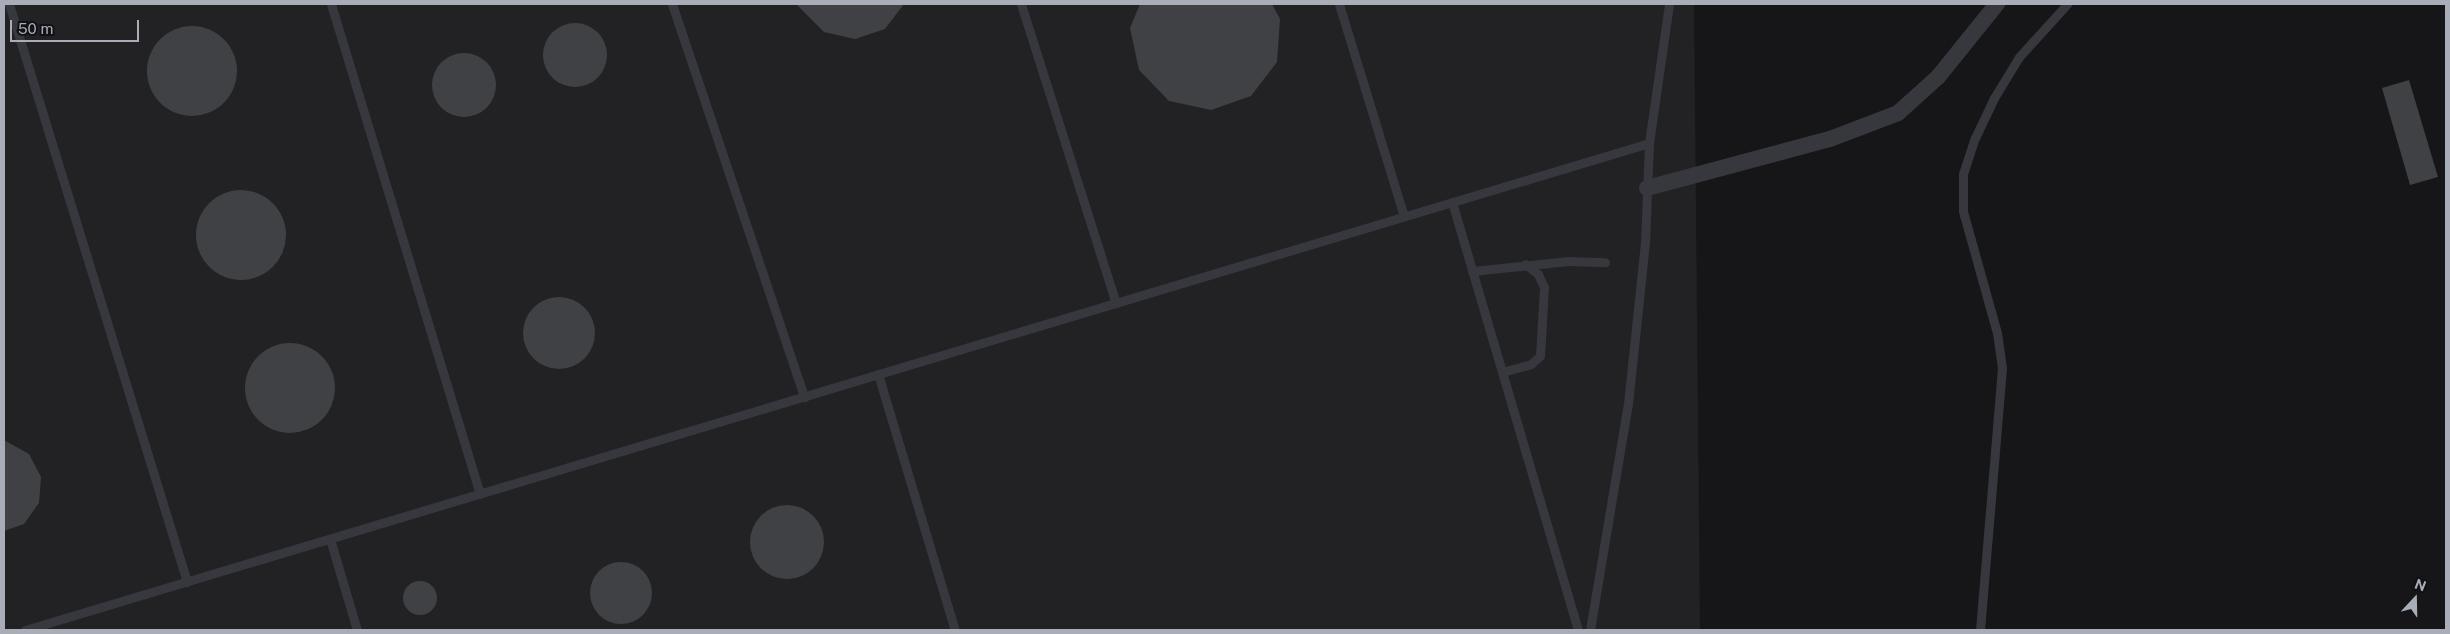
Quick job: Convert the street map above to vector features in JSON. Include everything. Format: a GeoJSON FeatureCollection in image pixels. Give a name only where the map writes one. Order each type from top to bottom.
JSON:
{"type":"FeatureCollection","features":[{"type":"Feature","properties":{"kind":"street"},"geometry":{"type":"LineString","coordinates":[[1647,188],[1830,139],[1898,113],[1938,77],[1997,4]]}},
{"type":"Feature","properties":{"kind":"lane"},"geometry":{"type":"LineString","coordinates":[[9,4],[187,582]]}},
{"type":"Feature","properties":{"kind":"lane"},"geometry":{"type":"LineString","coordinates":[[331,4],[480,494]]}},
{"type":"Feature","properties":{"kind":"lane"},"geometry":{"type":"LineString","coordinates":[[672,4],[804,397]]}},
{"type":"Feature","properties":{"kind":"lane"},"geometry":{"type":"LineString","coordinates":[[1021,4],[1116,303]]}},
{"type":"Feature","properties":{"kind":"lane"},"geometry":{"type":"LineString","coordinates":[[1340,4],[1404,216]]}},
{"type":"Feature","properties":{"kind":"lane"},"geometry":{"type":"LineString","coordinates":[[1590,630],[1628,404],[1645,243],[1649,143],[1669,4]]}},
{"type":"Feature","properties":{"kind":"lane"},"geometry":{"type":"LineString","coordinates":[[1980,630],[2002,368],[1997,333],[1963,211],[1963,174],[1975,138],[1994,98],[2020,57],[2067,4]]}},
{"type":"Feature","properties":{"kind":"lane"},"geometry":{"type":"LineString","coordinates":[[25,630],[1649,143]]}},
{"type":"Feature","properties":{"kind":"lane"},"geometry":{"type":"LineString","coordinates":[[1452,202],[1578,630]]}},
{"type":"Feature","properties":{"kind":"lane"},"geometry":{"type":"LineString","coordinates":[[1472,271],[1526,264],[1605,262]]}},
{"type":"Feature","properties":{"kind":"lane"},"geometry":{"type":"LineString","coordinates":[[1502,372],[1531,364],[1540,356],[1544,287],[1538,274],[1526,264]]}},
{"type":"Feature","properties":{"kind":"lane"},"geometry":{"type":"LineString","coordinates":[[878,374],[955,630]]}},
{"type":"Feature","properties":{"kind":"lane"},"geometry":{"type":"LineString","coordinates":[[330,539],[357,630]]}},
{"type":"Feature","properties":{"kind":"shaded area"},"geometry":{"type":"Polygon","coordinates":[[[4,4],[1694,4],[1700,630],[4,630],[4,4]]]}},
{"type":"Feature","properties":{"kind":"building"},"geometry":{"type":"Polygon","coordinates":[[[796,4],[904,4],[885,29],[855,39],[824,32],[796,4]]]}},
{"type":"Feature","properties":{"kind":"building"},"geometry":{"type":"Polygon","coordinates":[[[1140,4],[1272,4],[1280,19],[1277,62],[1251,96],[1211,110],[1169,101],[1139,70],[1130,28],[1140,4]]]}},
{"type":"Feature","properties":{"kind":"building"},"geometry":{"type":"Polygon","coordinates":[[[575,23],[593,29],[601,37],[607,55],[601,73],[593,81],[575,87],[557,81],[549,73],[543,55],[549,37],[557,29],[575,23]]]}},
{"type":"Feature","properties":{"kind":"building"},"geometry":{"type":"Polygon","coordinates":[[[192,26],[209,30],[224,39],[233,54],[237,71],[233,88],[224,103],[209,112],[192,116],[175,112],[160,103],[151,88],[147,71],[151,54],[160,39],[175,30],[192,26]]]}},
{"type":"Feature","properties":{"kind":"building"},"geometry":{"type":"Polygon","coordinates":[[[464,53],[476,56],[487,62],[493,73],[496,85],[493,97],[487,108],[476,114],[464,117],[452,114],[441,108],[435,97],[432,85],[435,73],[441,62],[452,56],[464,53]]]}},
{"type":"Feature","properties":{"kind":"building"},"geometry":{"type":"Polygon","coordinates":[[[2409,80],[2438,177],[2410,185],[2382,88],[2409,80]]]}},
{"type":"Feature","properties":{"kind":"building"},"geometry":{"type":"Polygon","coordinates":[[[241,190],[258,194],[273,203],[282,218],[286,235],[282,252],[273,267],[258,276],[241,280],[224,276],[209,267],[200,252],[196,235],[200,218],[209,203],[224,194],[241,190]]]}},
{"type":"Feature","properties":{"kind":"building"},"geometry":{"type":"Polygon","coordinates":[[[566,297],[585,307],[593,319],[595,333],[593,347],[585,359],[573,367],[552,369],[533,359],[525,347],[523,326],[533,307],[545,299],[566,297]]]}},
{"type":"Feature","properties":{"kind":"building"},"geometry":{"type":"Polygon","coordinates":[[[290,343],[307,347],[322,356],[331,371],[335,388],[331,405],[322,420],[307,429],[290,433],[273,429],[258,420],[249,405],[245,388],[249,371],[258,356],[273,347],[290,343]]]}},
{"type":"Feature","properties":{"kind":"building"},"geometry":{"type":"Polygon","coordinates":[[[4,440],[29,454],[41,477],[39,503],[24,524],[4,531],[4,440]]]}},
{"type":"Feature","properties":{"kind":"building"},"geometry":{"type":"Polygon","coordinates":[[[780,505],[794,505],[808,511],[818,521],[824,535],[822,556],[808,573],[794,579],[780,579],[766,573],[756,563],[750,549],[750,535],[756,521],[766,511],[780,505]]]}},
{"type":"Feature","properties":{"kind":"building"},"geometry":{"type":"Polygon","coordinates":[[[621,562],[638,567],[643,571],[647,576],[652,593],[647,610],[643,615],[638,619],[621,624],[604,619],[599,615],[595,610],[590,593],[595,576],[599,571],[604,567],[621,562]]]}},
{"type":"Feature","properties":{"kind":"building"},"geometry":{"type":"Polygon","coordinates":[[[420,581],[432,586],[437,598],[432,610],[420,615],[408,610],[403,598],[408,586],[420,581]]]}}]}
